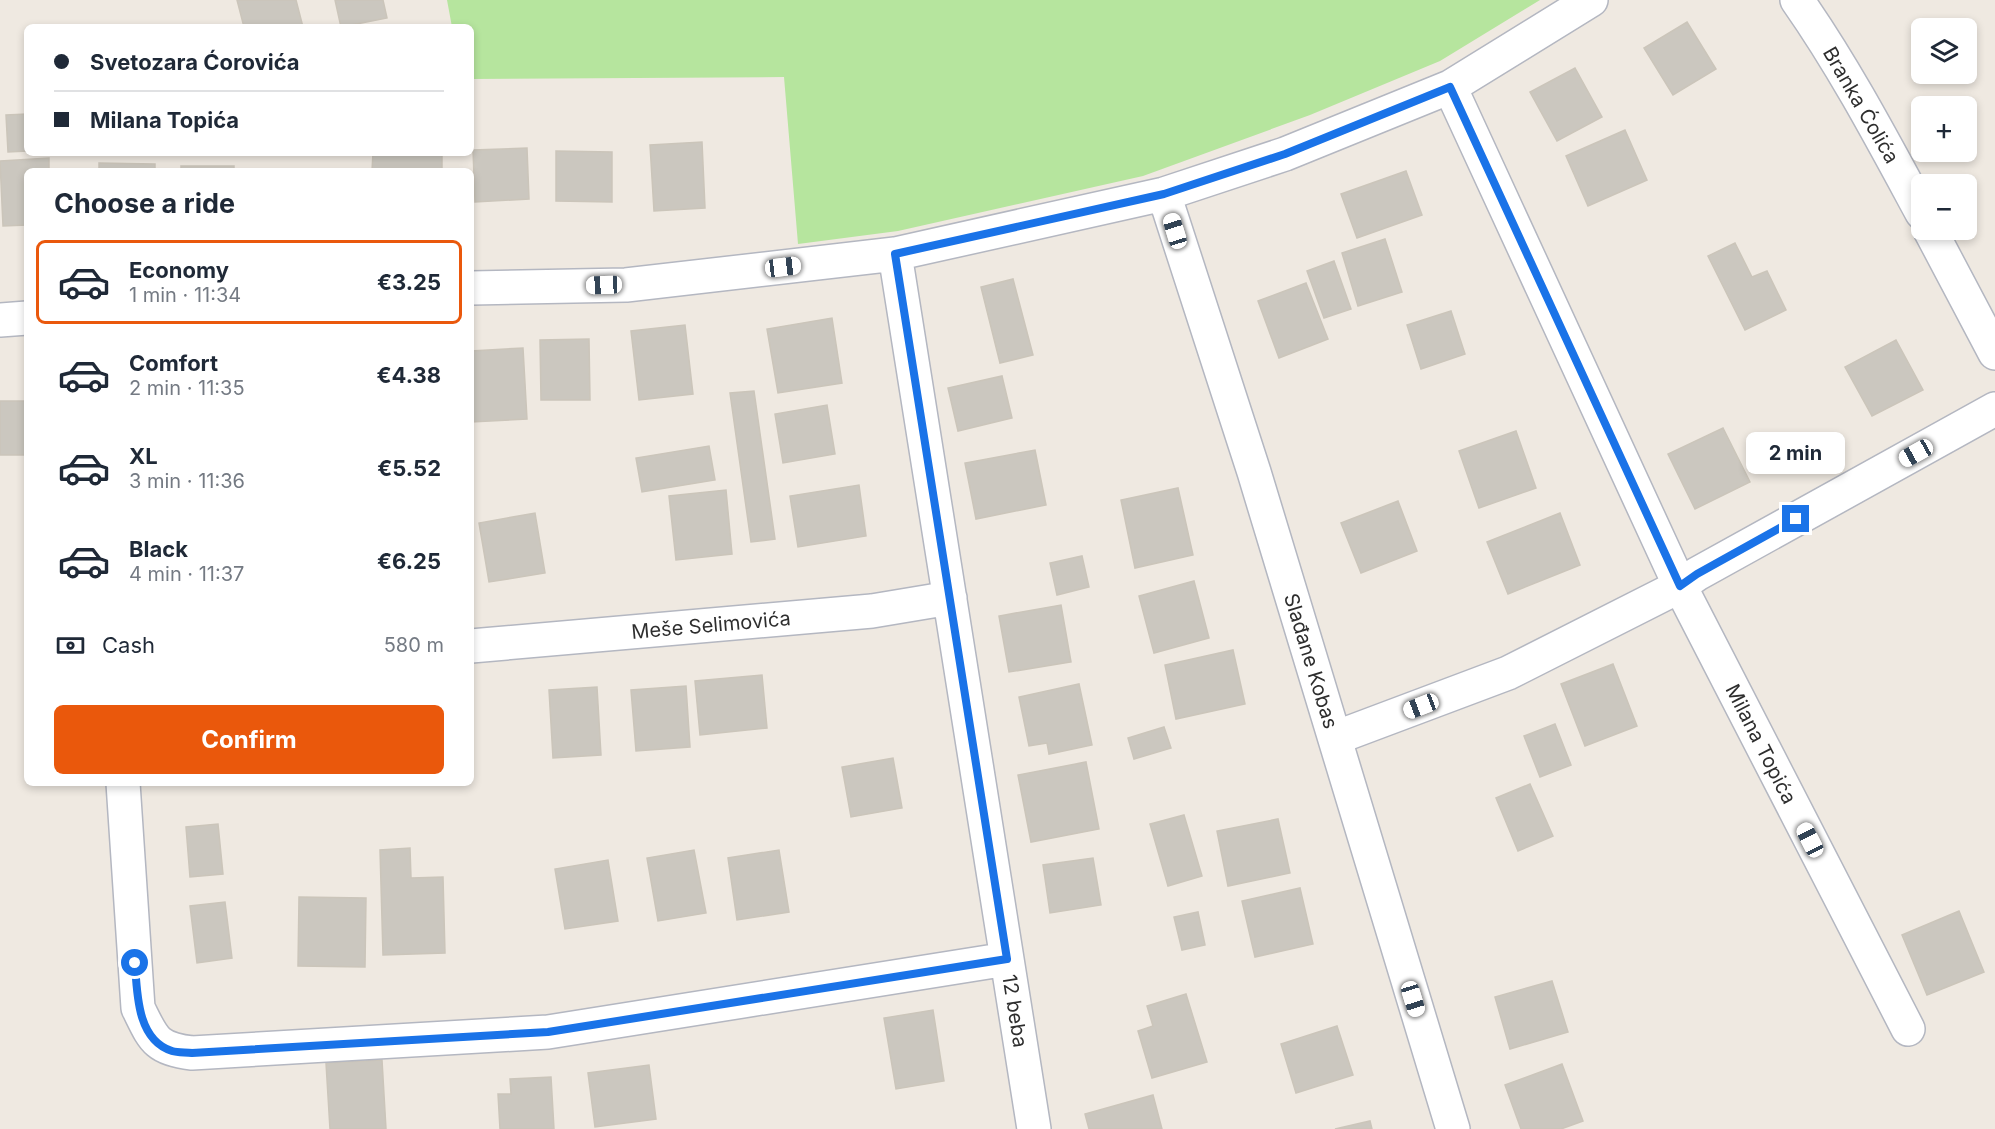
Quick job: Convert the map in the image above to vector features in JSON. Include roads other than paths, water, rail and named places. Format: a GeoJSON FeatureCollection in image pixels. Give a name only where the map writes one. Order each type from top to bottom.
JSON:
{"type":"FeatureCollection","features":[{"type":"Feature","properties":{"kind":"street"},"geometry":{"type":"LineString","coordinates":[[474,288],[626,285],[895,254],[1164,194],[1285,154],[1450,87],[1591,0]]}},
{"type":"Feature","properties":{"kind":"street","name":"Branka Ćolića"},"geometry":{"type":"LineString","coordinates":[[1797,0],[1818,30],[1911,192]]}},
{"type":"Feature","properties":{"kind":"street","name":"Milana Topića"},"geometry":{"type":"LineString","coordinates":[[1450,87],[1680,586],[1908,1029]]}},
{"type":"Feature","properties":{"kind":"street","name":"Slađane Kobas"},"geometry":{"type":"LineString","coordinates":[[1164,194],[1254,472],[1453,1129]]}},
{"type":"Feature","properties":{"kind":"street"},"geometry":{"type":"LineString","coordinates":[[1935,240],[1995,353]]}},
{"type":"Feature","properties":{"kind":"street","name":"12 beba"},"geometry":{"type":"LineString","coordinates":[[895,254],[1034,1129]]}},
{"type":"Feature","properties":{"kind":"street"},"geometry":{"type":"LineString","coordinates":[[0,320],[24,318]]}},
{"type":"Feature","properties":{"kind":"street"},"geometry":{"type":"LineString","coordinates":[[1335,738],[1508,673],[1680,586],[1697,574],[1995,410]]}},
{"type":"Feature","properties":{"kind":"street","name":"Meše Selimovića"},"geometry":{"type":"LineString","coordinates":[[474,646],[872,611],[950,598]]}},
{"type":"Feature","properties":{"kind":"street"},"geometry":{"type":"LineString","coordinates":[[123,786],[138,1008],[153,1039],[171,1051],[192,1053],[548,1032],[1007,959]]}}]}
